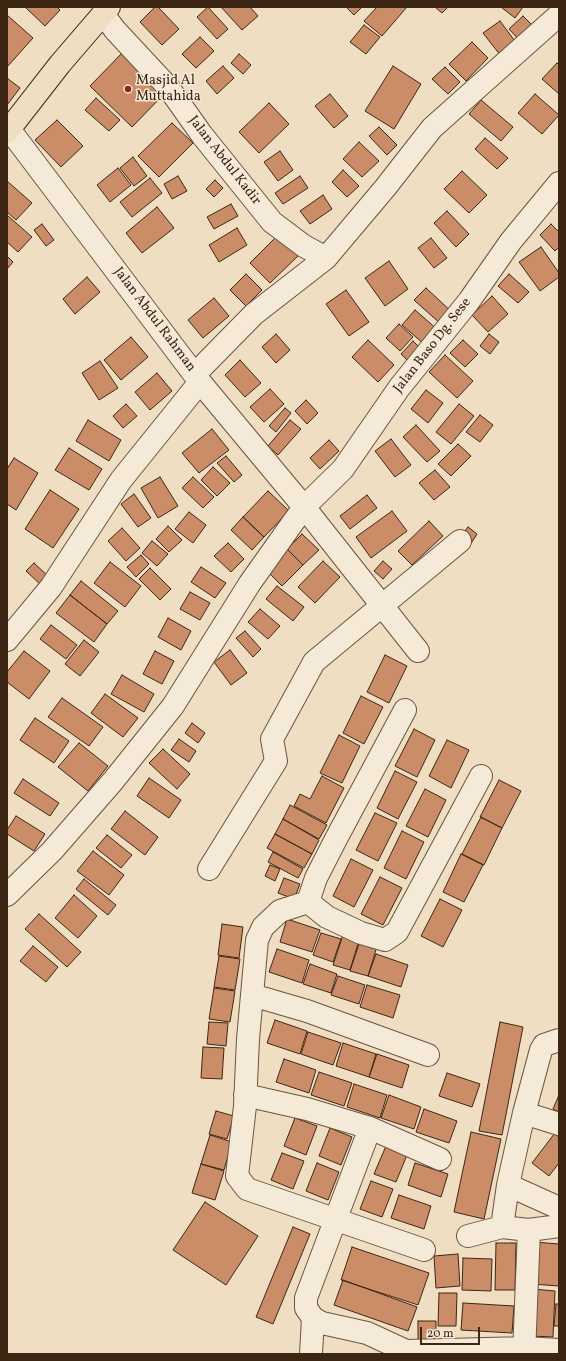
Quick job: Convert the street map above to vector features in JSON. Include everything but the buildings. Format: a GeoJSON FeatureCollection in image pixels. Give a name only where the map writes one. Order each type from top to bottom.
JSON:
{"type":"FeatureCollection","features":[{"type":"Feature","properties":{"kind":"main road"},"geometry":{"type":"LineString","coordinates":[[8,131],[60,64],[106,11]]}},
{"type":"Feature","properties":{"kind":"street","name":"Jalan Abdul Kadir"},"geometry":{"type":"LineString","coordinates":[[106,11],[115,30],[168,86],[202,135],[272,222],[304,246],[326,258]]}},
{"type":"Feature","properties":{"kind":"street"},"geometry":{"type":"LineString","coordinates":[[7,640],[50,587],[121,480],[197,378],[254,314],[326,258],[385,188],[432,128],[559,15]]}},
{"type":"Feature","properties":{"kind":"street","name":"Jalan Abdul Rahman"},"geometry":{"type":"LineString","coordinates":[[8,131],[197,378],[304,507],[418,651]]}},
{"type":"Feature","properties":{"kind":"street","name":"Jalan Baso Dg. Sese"},"geometry":{"type":"LineString","coordinates":[[7,895],[52,851],[173,706],[250,583],[304,507],[343,468],[399,388],[469,301],[511,241],[559,183]]}},
{"type":"Feature","properties":{"kind":"street"},"geometry":{"type":"LineString","coordinates":[[209,869],[276,761],[272,739],[314,662],[460,541]]}},
{"type":"Feature","properties":{"kind":"street"},"geometry":{"type":"LineString","coordinates":[[308,902],[316,878],[405,710]]}},
{"type":"Feature","properties":{"kind":"street"},"geometry":{"type":"LineString","coordinates":[[308,902],[327,917],[361,934],[386,940],[397,932],[481,776]]}},
{"type":"Feature","properties":{"kind":"street"},"geometry":{"type":"LineString","coordinates":[[308,902],[294,905],[280,911],[263,927],[257,940],[246,1095],[237,1176],[246,1189],[424,1250]]}},
{"type":"Feature","properties":{"kind":"street"},"geometry":{"type":"LineString","coordinates":[[252,995],[308,1011],[428,1055]]}},
{"type":"Feature","properties":{"kind":"street"},"geometry":{"type":"LineString","coordinates":[[502,1227],[508,1185],[524,1113],[541,1050],[544,1045],[559,1040]]}},
{"type":"Feature","properties":{"kind":"street"},"geometry":{"type":"LineString","coordinates":[[246,1095],[307,1109],[370,1128],[440,1159]]}},
{"type":"Feature","properties":{"kind":"street"},"geometry":{"type":"LineString","coordinates":[[524,1113],[559,1124]]}},
{"type":"Feature","properties":{"kind":"street"},"geometry":{"type":"LineString","coordinates":[[370,1128],[306,1298],[306,1308],[313,1318],[322,1322],[367,1333],[405,1353],[559,1350]]}},
{"type":"Feature","properties":{"kind":"street"},"geometry":{"type":"LineString","coordinates":[[508,1185],[559,1208]]}},
{"type":"Feature","properties":{"kind":"street"},"geometry":{"type":"LineString","coordinates":[[468,1236],[502,1227],[529,1230],[559,1226]]}},
{"type":"Feature","properties":{"kind":"street"},"geometry":{"type":"LineString","coordinates":[[524,1351],[529,1230]]}},
{"type":"Feature","properties":{"kind":"street"},"geometry":{"type":"LineString","coordinates":[[311,1354],[313,1318]]}},
{"type":"Feature","properties":{"kind":"place","name":"Masjid Al Muttahida"},"geometry":{"type":"Point","coordinates":[128,89]}}]}
